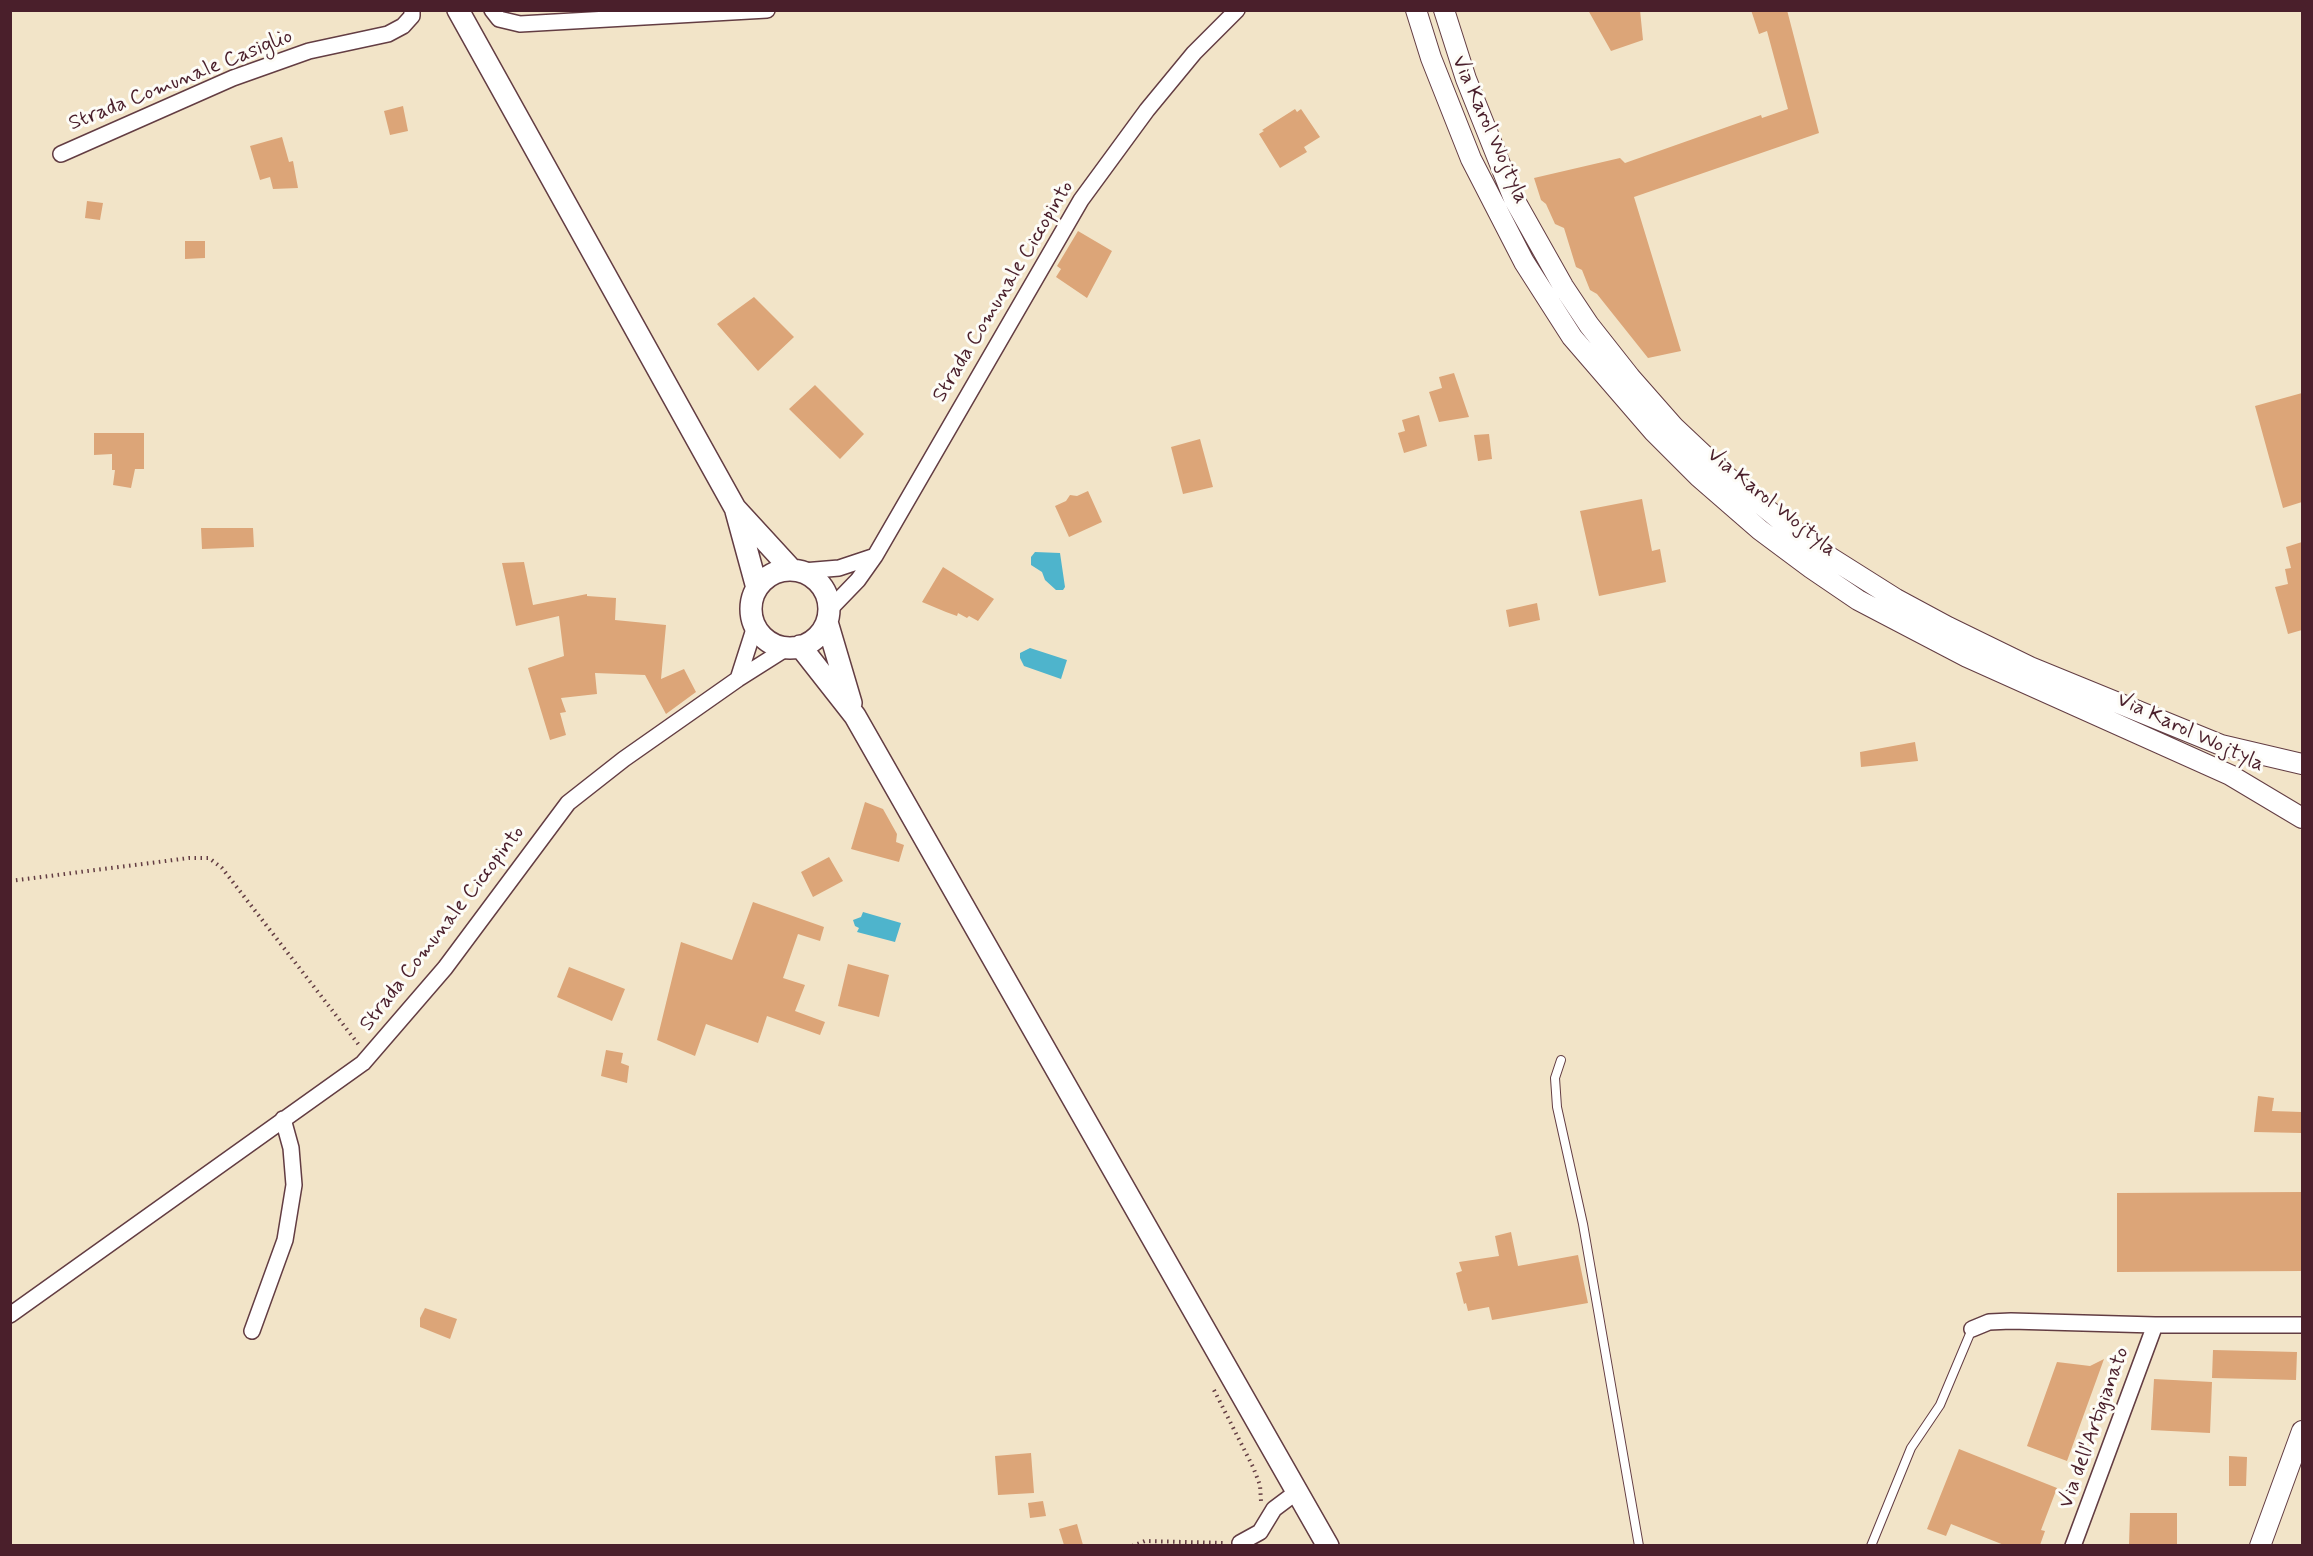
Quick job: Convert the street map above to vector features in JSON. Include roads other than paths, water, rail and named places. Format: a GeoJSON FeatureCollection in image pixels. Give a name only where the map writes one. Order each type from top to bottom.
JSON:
{"type":"FeatureCollection","features":[{"type":"Feature","properties":{"kind":"main road"},"geometry":{"type":"LineString","coordinates":[[458,10],[735,508],[757,588]]}},
{"type":"Feature","properties":{"kind":"main road"},"geometry":{"type":"LineString","coordinates":[[735,508],[797,570],[814,577],[822,586],[828,598],[828,616],[855,716]]}},
{"type":"Feature","properties":{"kind":"main road"},"geometry":{"type":"LineString","coordinates":[[797,570],[777,571],[757,588],[752,600],[751,613],[755,626],[763,637],[774,644],[794,647],[816,637],[828,616]]}},
{"type":"Feature","properties":{"kind":"main road"},"geometry":{"type":"LineString","coordinates":[[794,647],[855,716],[1328,1545]]}},
{"type":"Feature","properties":{"kind":"street","name":"Strada Comunale Casiglio"},"geometry":{"type":"LineString","coordinates":[[61,154],[244,74],[309,51],[388,34],[403,26],[412,16],[412,10]]}},
{"type":"Feature","properties":{"kind":"street"},"geometry":{"type":"LineString","coordinates":[[492,10],[499,19],[520,24],[767,10]]}},
{"type":"Feature","properties":{"kind":"street","name":"Strada Comunale Ciccopinto"},"geometry":{"type":"LineString","coordinates":[[828,616],[875,556],[1081,200],[1147,110],[1187,61],[1237,10]]}},
{"type":"Feature","properties":{"kind":"street","name":"Via Karol Wojtyla"},"geometry":{"type":"LineString","coordinates":[[1416,10],[1431,58],[1471,159],[1524,262],[1572,338],[1654,432],[1699,477],[1760,530],[1858,600],[1967,657],[2230,775],[2302,818]]}},
{"type":"Feature","properties":{"kind":"street","name":"Via Karol Wojtyla"},"geometry":{"type":"LineString","coordinates":[[1444,10],[1466,79],[1514,200],[1563,286],[1588,325],[1630,377],[1674,427],[1725,475],[1831,558],[1896,599],[1948,627],[2031,667],[2221,745],[2302,764]]}},
{"type":"Feature","properties":{"kind":"street"},"geometry":{"type":"LineString","coordinates":[[797,570],[839,568],[875,556]]}},
{"type":"Feature","properties":{"kind":"street"},"geometry":{"type":"LineString","coordinates":[[738,679],[755,626]]}},
{"type":"Feature","properties":{"kind":"street","name":"Strada Comunale Ciccopinto"},"geometry":{"type":"LineString","coordinates":[[10,1315],[369,1057],[411,1005],[445,968],[568,803],[624,759],[738,679],[794,647]]}},
{"type":"Feature","properties":{"kind":"street"},"geometry":{"type":"LineString","coordinates":[[252,1330],[285,1240],[294,1185],[291,1148],[283,1119]]}},
{"type":"Feature","properties":{"kind":"street","name":"Via dell'Artigianato"},"geometry":{"type":"LineString","coordinates":[[1972,1329],[1989,1322],[2011,1321],[2155,1325],[2302,1324]]}},
{"type":"Feature","properties":{"kind":"street","name":"Via dell'Artigianato"},"geometry":{"type":"LineString","coordinates":[[2073,1545],[2155,1325]]}},
{"type":"Feature","properties":{"kind":"street"},"geometry":{"type":"LineString","coordinates":[[2260,1545],[2302,1431]]}},
{"type":"Feature","properties":{"kind":"street"},"geometry":{"type":"LineString","coordinates":[[1240,1543],[1260,1532],[1274,1509],[1298,1491]]}},
{"type":"Feature","properties":{"kind":"lane"},"geometry":{"type":"LineString","coordinates":[[1561,1060],[1555,1078],[1557,1107],[1583,1224],[1639,1545]]}},
{"type":"Feature","properties":{"kind":"lane"},"geometry":{"type":"LineString","coordinates":[[1871,1545],[1911,1448],[1940,1405],[1972,1329]]}},
{"type":"Feature","properties":{"kind":"water"},"geometry":{"type":"Polygon","coordinates":[[[1035,552],[1060,553],[1065,587],[1063,590],[1056,590],[1045,580],[1042,572],[1031,565],[1031,557],[1035,552]]]}},
{"type":"Feature","properties":{"kind":"water"},"geometry":{"type":"Polygon","coordinates":[[[1030,648],[1067,660],[1061,679],[1024,666],[1020,653],[1030,648]]]}},
{"type":"Feature","properties":{"kind":"water"},"geometry":{"type":"Polygon","coordinates":[[[863,912],[901,923],[895,942],[857,932],[859,928],[855,926],[853,920],[861,917],[863,912]]]}}]}
